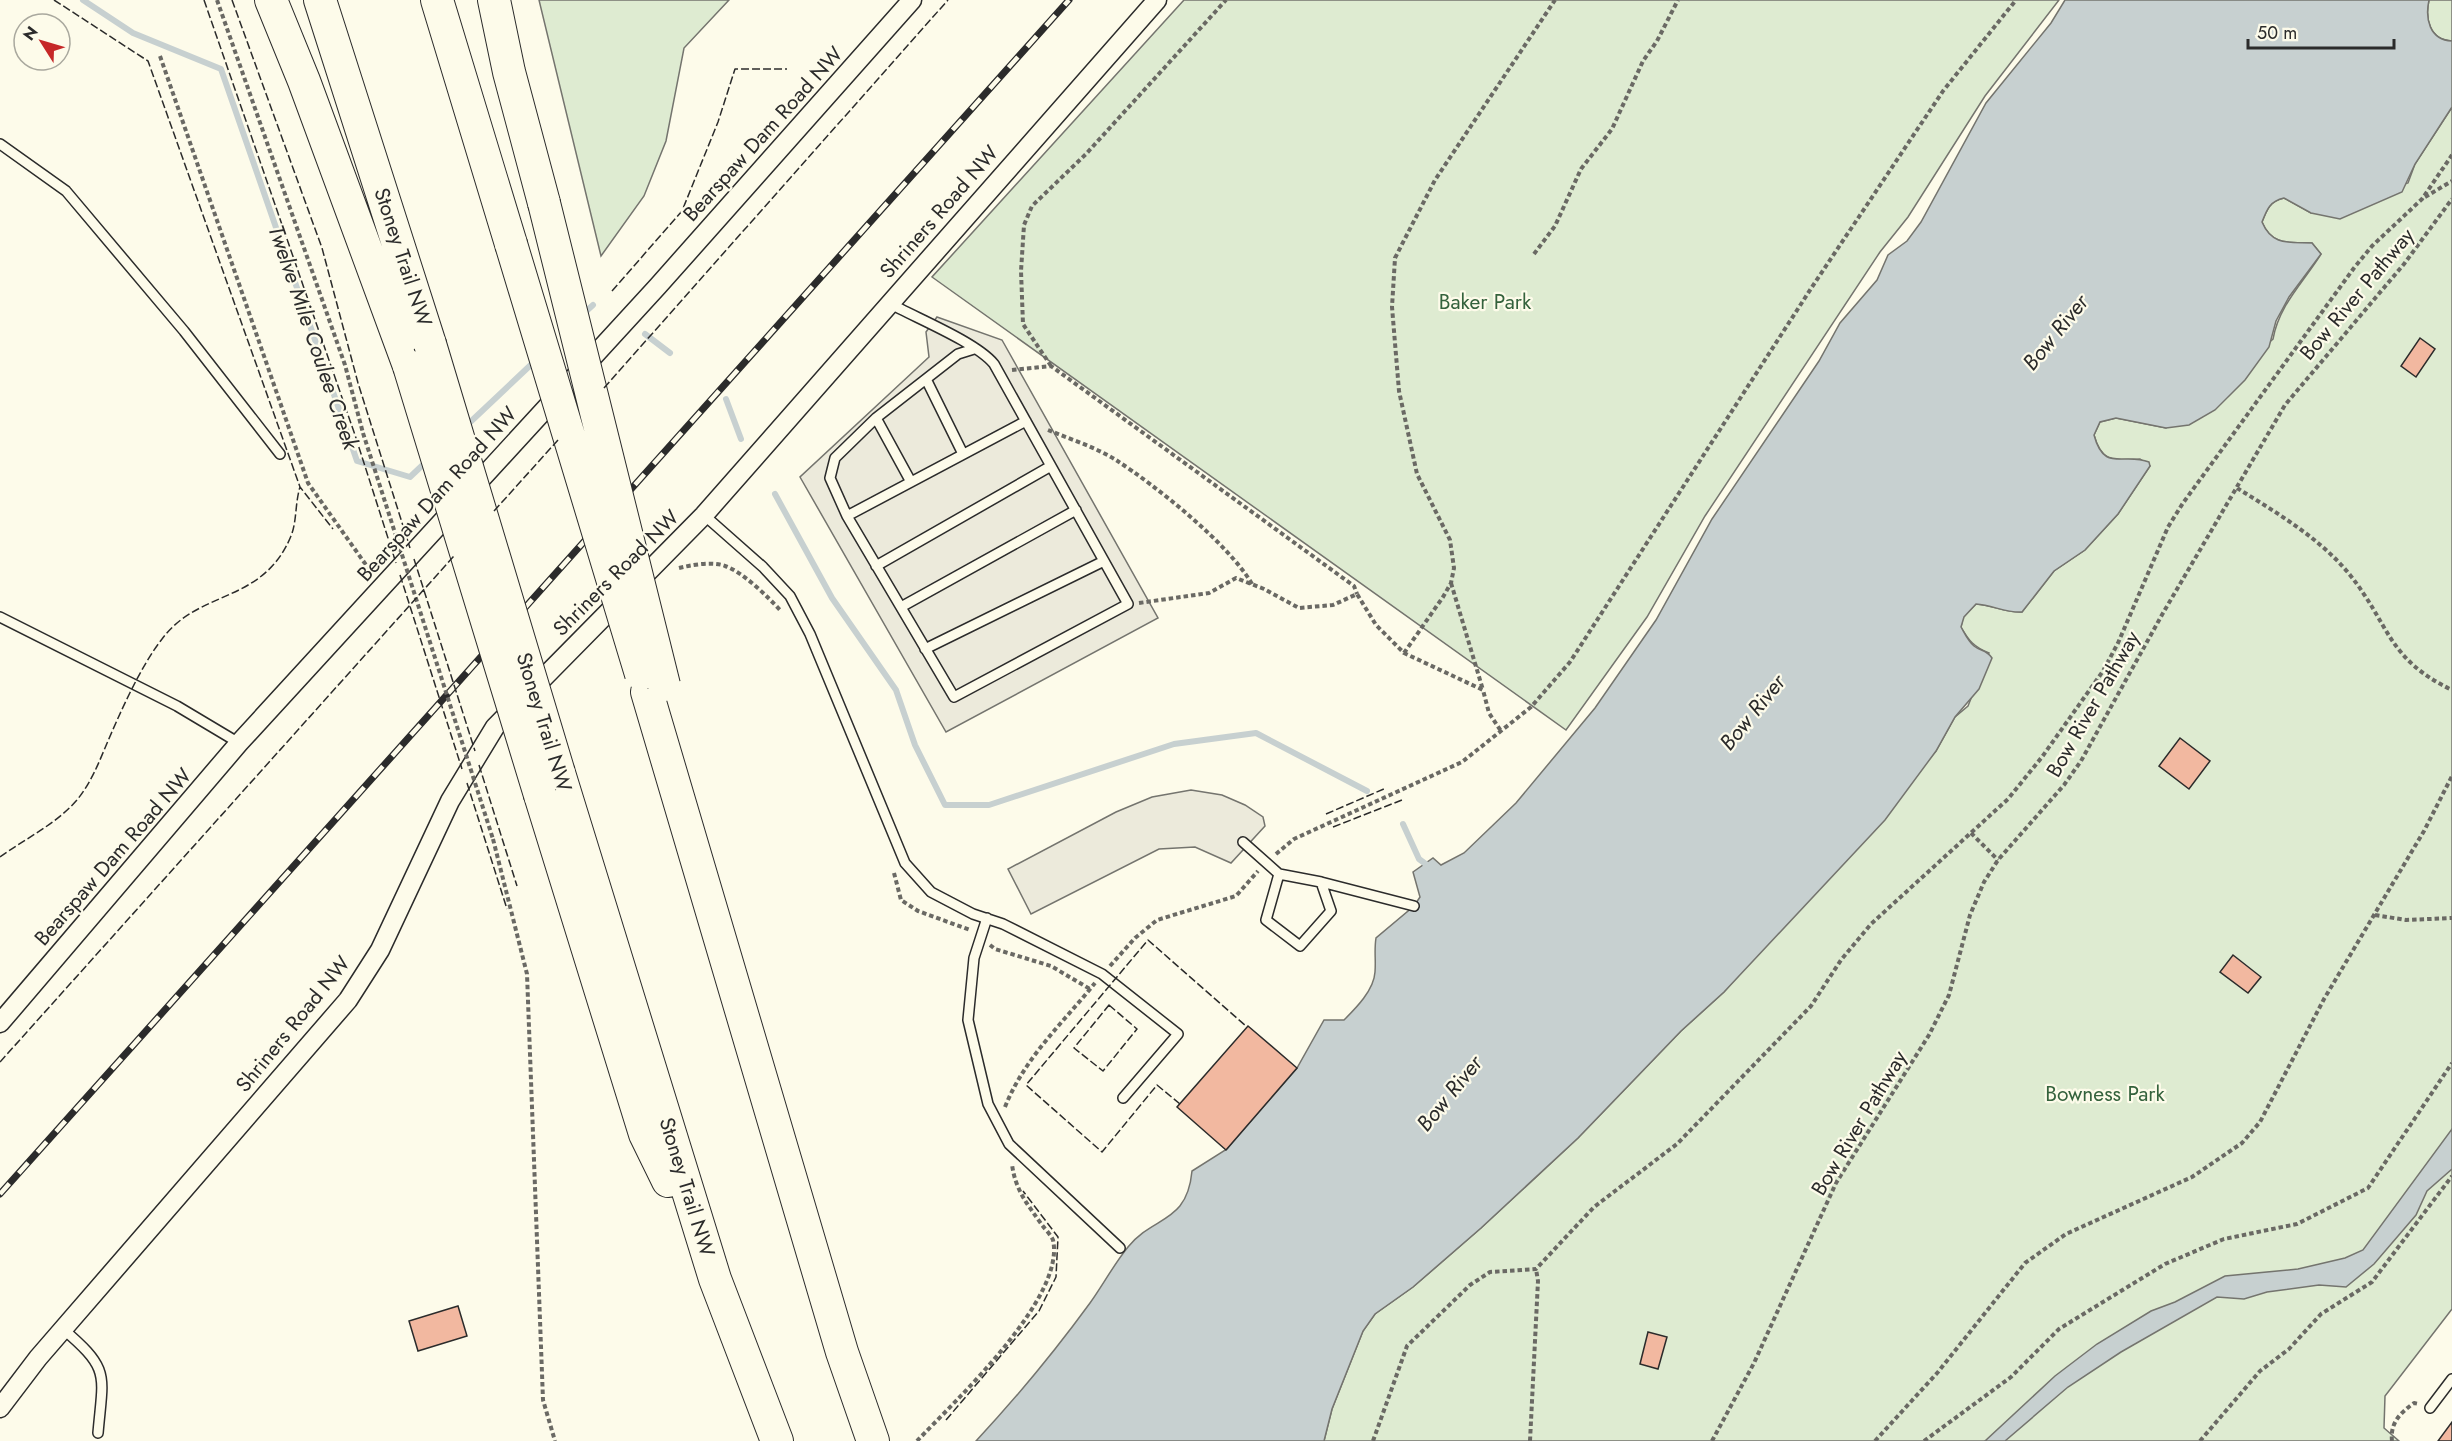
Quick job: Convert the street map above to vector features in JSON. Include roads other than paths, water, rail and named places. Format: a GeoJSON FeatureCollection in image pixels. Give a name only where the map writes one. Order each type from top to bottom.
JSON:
{"type":"FeatureCollection","features":[{"type":"Feature","properties":{"kind":"highway"},"geometry":{"type":"LineString","coordinates":[[271,0],[304,81],[409,366],[550,784]]}},
{"type":"Feature","properties":{"kind":"highway","name":"Stoney Trail NW"},"geometry":{"type":"LineString","coordinates":[[320,0],[430,344],[550,784],[715,1279],[777,1441]]}},
{"type":"Feature","properties":{"kind":"highway"},"geometry":{"type":"LineString","coordinates":[[437,0],[511,244],[655,688]]}},
{"type":"Feature","properties":{"kind":"highway"},"geometry":{"type":"LineString","coordinates":[[494,0],[509,72],[544,203],[655,688],[706,888],[842,1352],[873,1441]]}},
{"type":"Feature","properties":{"kind":"street","name":"Bearspaw Dam Road NW"},"geometry":{"type":"LineString","coordinates":[[1,1021],[239,743],[658,286],[912,0]]}},
{"type":"Feature","properties":{"kind":"street","name":"Shriners Road NW"},"geometry":{"type":"LineString","coordinates":[[0,1408],[63,1329],[348,1000],[380,951],[450,801],[495,728],[704,515],[1157,0]]}},
{"type":"Feature","properties":{"kind":"lane"},"geometry":{"type":"LineString","coordinates":[[0,144],[66,191],[184,330],[280,454]]}},
{"type":"Feature","properties":{"kind":"lane"},"geometry":{"type":"LineString","coordinates":[[889,303],[974,348],[988,357],[1128,604],[954,697],[847,516],[830,478],[835,458],[876,418],[958,354],[974,348]]}},
{"type":"Feature","properties":{"kind":"lane"},"geometry":{"type":"LineString","coordinates":[[926,378],[963,454]]}},
{"type":"Feature","properties":{"kind":"lane"},"geometry":{"type":"LineString","coordinates":[[876,418],[911,482]]}},
{"type":"Feature","properties":{"kind":"lane"},"geometry":{"type":"LineString","coordinates":[[847,516],[1026,422]]}},
{"type":"Feature","properties":{"kind":"lane"},"geometry":{"type":"LineString","coordinates":[[876,566],[1051,466]]}},
{"type":"Feature","properties":{"kind":"lane"},"geometry":{"type":"LineString","coordinates":[[901,607],[1076,510]]}},
{"type":"Feature","properties":{"kind":"lane"},"geometry":{"type":"LineString","coordinates":[[704,515],[763,567],[790,596],[815,645],[905,863],[931,892],[1003,924],[1102,974],[1178,1034],[1123,1098]]}},
{"type":"Feature","properties":{"kind":"lane"},"geometry":{"type":"LineString","coordinates":[[925,649],[1104,561]]}},
{"type":"Feature","properties":{"kind":"lane"},"geometry":{"type":"LineString","coordinates":[[0,617],[177,706],[239,743]]}},
{"type":"Feature","properties":{"kind":"lane"},"geometry":{"type":"LineString","coordinates":[[1243,842],[1279,874],[1321,882],[1414,906]]}},
{"type":"Feature","properties":{"kind":"lane"},"geometry":{"type":"LineString","coordinates":[[1279,874],[1266,920],[1300,946],[1330,911],[1321,882]]}},
{"type":"Feature","properties":{"kind":"lane"},"geometry":{"type":"LineString","coordinates":[[987,918],[974,958],[968,1020],[988,1104],[1009,1144],[1120,1248]]}},
{"type":"Feature","properties":{"kind":"lane"},"geometry":{"type":"LineString","coordinates":[[63,1329],[90,1353],[103,1376],[98,1433]]}},
{"type":"Feature","properties":{"kind":"lane"},"geometry":{"type":"LineString","coordinates":[[2430,1408],[2452,1379]]}},
{"type":"Feature","properties":{"kind":"water","name":"Bow River"},"geometry":{"type":"Polygon","coordinates":[[[2065,0],[2429,0],[2430,27],[2438,37],[2452,41],[2452,107],[2415,164],[2402,192],[2340,219],[2311,213],[2284,198],[2275,201],[2270,206],[2262,222],[2271,235],[2282,241],[2312,243],[2321,254],[2289,297],[2276,321],[2269,347],[2245,380],[2215,410],[2189,425],[2166,428],[2116,418],[2100,422],[2094,435],[2103,454],[2109,458],[2149,462],[2150,466],[2118,514],[2085,550],[2054,571],[2022,612],[1976,604],[1964,617],[1961,627],[1968,640],[1992,658],[1979,689],[1955,717],[1936,751],[1885,820],[1724,992],[1681,1031],[1578,1138],[1413,1287],[1375,1314],[1363,1331],[1332,1409],[1324,1441],[976,1441],[1063,1339],[1128,1247],[1148,1229],[1168,1217],[1184,1201],[1192,1171],[1227,1149],[1297,1068],[1324,1020],[1344,1020],[1364,998],[1374,979],[1376,938],[1414,906],[1420,897],[1413,872],[1433,858],[1441,865],[1464,853],[1516,803],[1595,708],[1656,620],[1712,519],[1819,361],[1840,323],[1877,280],[1888,255],[1907,241],[1921,222],[1986,103],[2051,23],[2065,0]]]}},
{"type":"Feature","properties":{"kind":"water"},"geometry":{"type":"Polygon","coordinates":[[[2452,1129],[2452,1169],[2427,1191],[2416,1215],[2374,1264],[2346,1287],[2319,1285],[2267,1292],[2244,1299],[2217,1297],[2121,1352],[2068,1387],[2005,1441],[1985,1441],[2055,1376],[2097,1344],[2151,1311],[2175,1302],[2225,1276],[2298,1269],[2345,1258],[2363,1250],[2452,1129]]]}},
{"type":"Feature","properties":{"kind":"waterway","name":"Twelve Mile Coulee Creek"},"geometry":{"type":"LineString","coordinates":[[83,0],[133,33],[221,69],[357,461],[410,477],[428,460]]}},
{"type":"Feature","properties":{"kind":"waterway","name":"Twelve Mile Coulee Creek"},"geometry":{"type":"LineString","coordinates":[[582,315],[593,305]]}},
{"type":"Feature","properties":{"kind":"waterway"},"geometry":{"type":"LineString","coordinates":[[645,334],[670,353]]}},
{"type":"Feature","properties":{"kind":"waterway","name":"Twelve Mile Coulee Creek"},"geometry":{"type":"LineString","coordinates":[[465,427],[536,360]]}},
{"type":"Feature","properties":{"kind":"waterway"},"geometry":{"type":"LineString","coordinates":[[726,399],[741,439]]}},
{"type":"Feature","properties":{"kind":"waterway"},"geometry":{"type":"LineString","coordinates":[[775,494],[832,598],[896,690],[915,745],[945,805],[989,805],[1174,744],[1256,733],[1367,791]]}},
{"type":"Feature","properties":{"kind":"waterway"},"geometry":{"type":"LineString","coordinates":[[1403,824],[1419,859],[1431,868]]}},
{"type":"Feature","properties":{"kind":"railway"},"geometry":{"type":"LineString","coordinates":[[0,1194],[1069,0]]}},
{"type":"Feature","properties":{"kind":"park label","name":"Baker Park"},"geometry":{"type":"Point","coordinates":[1485,302]}},
{"type":"Feature","properties":{"kind":"park label","name":"Bowness Park"},"geometry":{"type":"Point","coordinates":[2105,1094]}}]}
